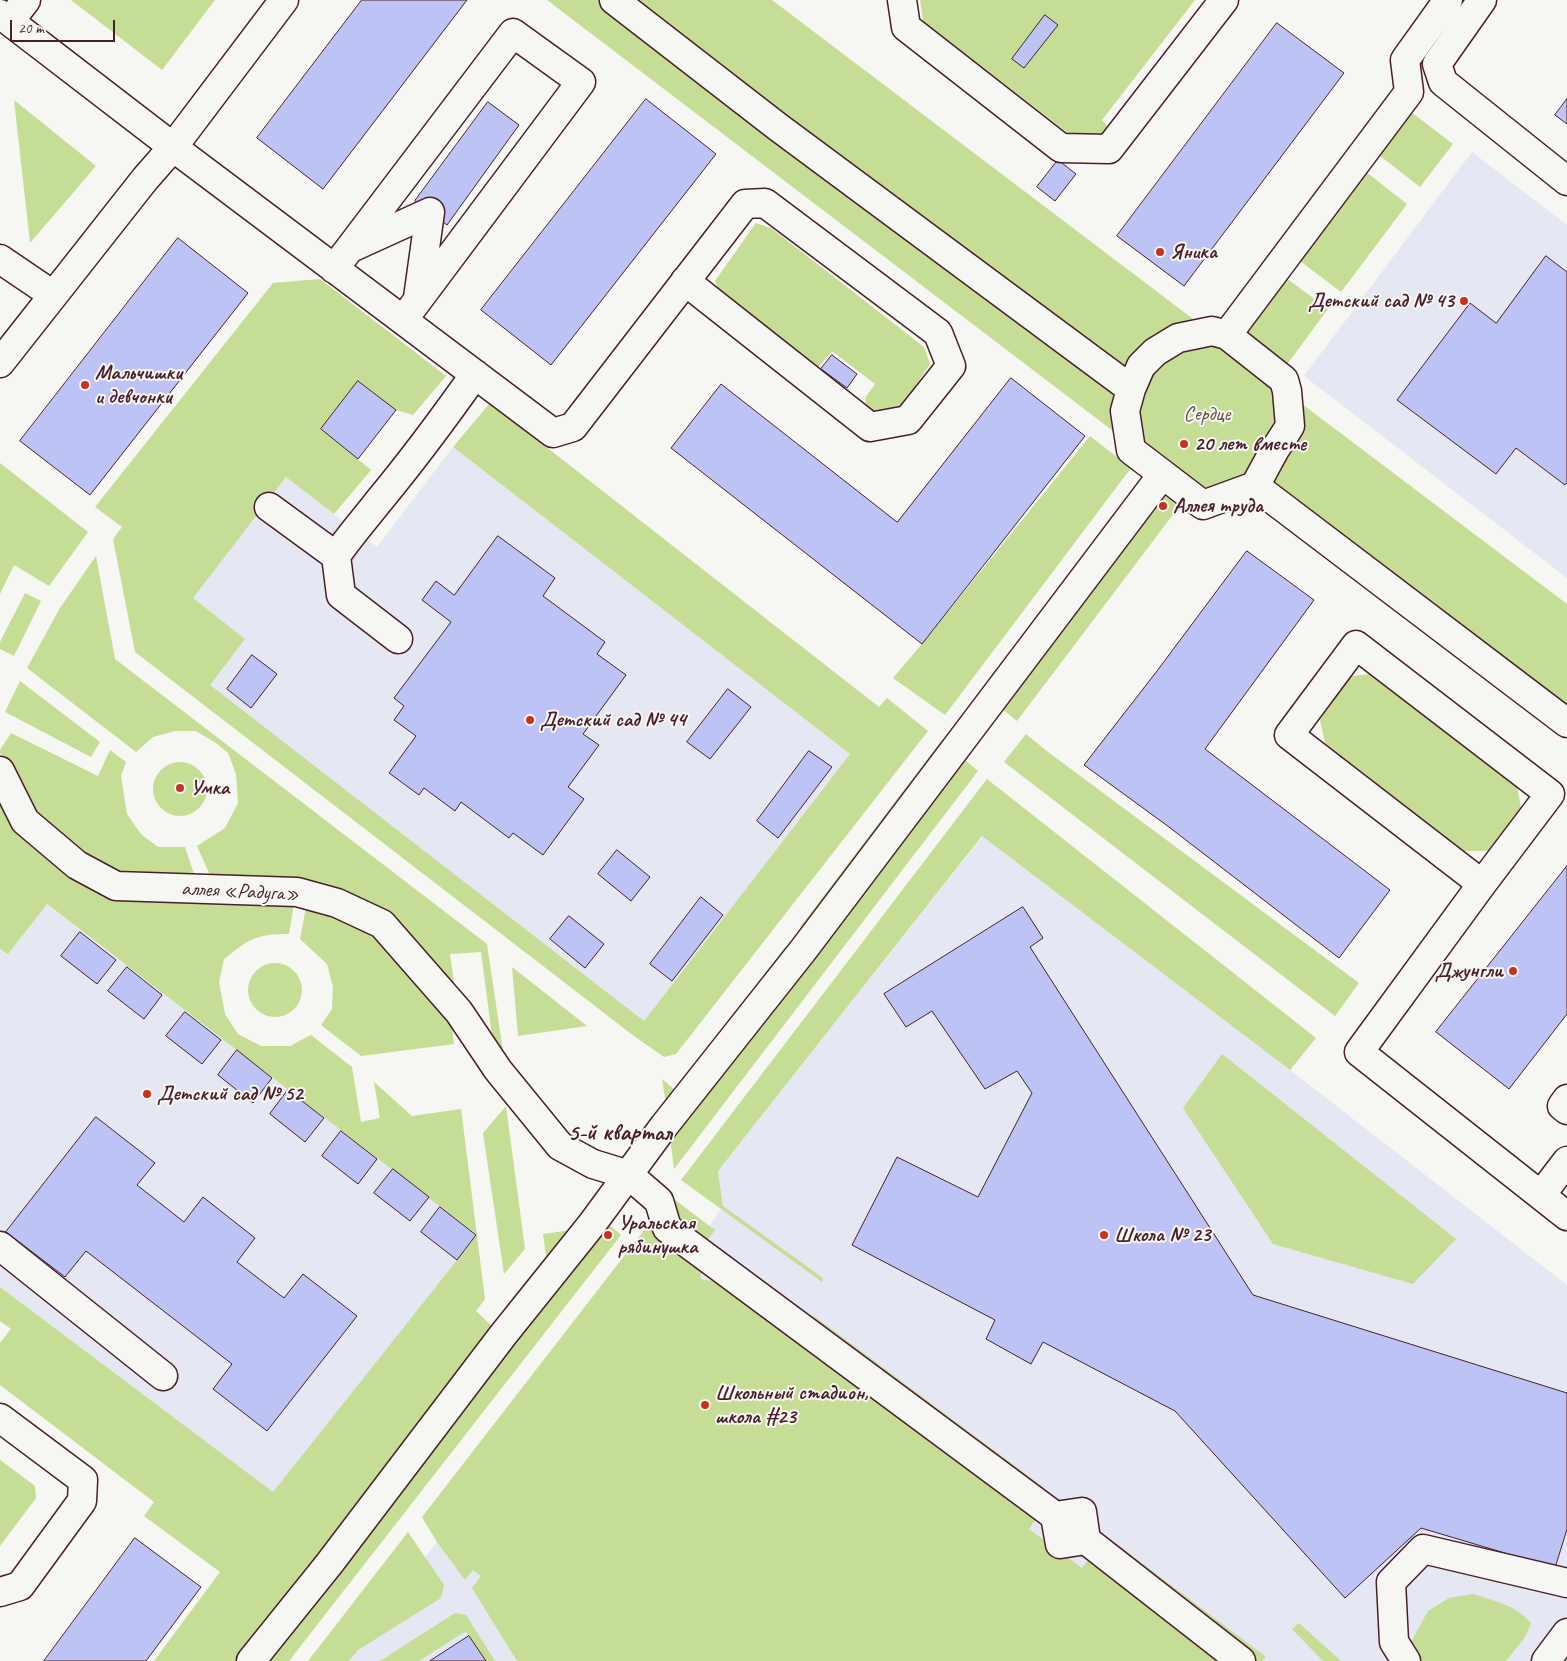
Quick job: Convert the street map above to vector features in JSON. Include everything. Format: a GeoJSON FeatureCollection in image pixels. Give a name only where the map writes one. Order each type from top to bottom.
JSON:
{"type":"FeatureCollection","features":[{"type":"Feature","properties":{"kind":"street"},"geometry":{"type":"LineString","coordinates":[[26,0],[5,18],[173,147],[342,259],[410,311],[475,374],[552,433],[573,427],[685,281],[745,204],[765,203],[938,333],[951,366],[908,420],[870,427],[685,281]]}},
{"type":"Feature","properties":{"kind":"street"},"geometry":{"type":"LineString","coordinates":[[0,363],[173,147],[284,0]]}},
{"type":"Feature","properties":{"kind":"street"},"geometry":{"type":"LineString","coordinates":[[614,0],[778,126],[1131,389]]}},
{"type":"Feature","properties":{"kind":"street"},"geometry":{"type":"LineString","coordinates":[[902,0],[906,27],[1062,148],[1109,149],[1224,0]]}},
{"type":"Feature","properties":{"kind":"street"},"geometry":{"type":"LineString","coordinates":[[1227,335],[1409,92],[1405,60],[1448,0]]}},
{"type":"Feature","properties":{"kind":"street"},"geometry":{"type":"LineString","coordinates":[[1482,0],[1437,64],[1443,82],[1567,181]]}},
{"type":"Feature","properties":{"kind":"street"},"geometry":{"type":"LineString","coordinates":[[342,259],[513,33],[581,82],[410,311]]}},
{"type":"Feature","properties":{"kind":"street"},"geometry":{"type":"LineString","coordinates":[[342,259],[430,212],[410,311]]}},
{"type":"Feature","properties":{"kind":"street"},"geometry":{"type":"LineString","coordinates":[[0,259],[53,295]]}},
{"type":"Feature","properties":{"kind":"street"},"geometry":{"type":"LineString","coordinates":[[1212,331],[1227,335],[1284,380],[1287,391],[1290,426],[1256,486],[1203,505],[1131,450],[1125,411],[1131,389],[1141,366],[1155,352],[1178,338],[1212,331]]}},
{"type":"Feature","properties":{"kind":"street"},"geometry":{"type":"LineString","coordinates":[[398,639],[341,594],[336,556],[354,530],[378,503],[446,415],[475,374]]}},
{"type":"Feature","properties":{"kind":"street"},"geometry":{"type":"LineString","coordinates":[[251,1661],[329,1564],[503,1335],[629,1175],[664,1126],[804,949],[1162,475]]}},
{"type":"Feature","properties":{"kind":"street"},"geometry":{"type":"LineString","coordinates":[[1256,486],[1567,723]]}},
{"type":"Feature","properties":{"kind":"street"},"geometry":{"type":"LineString","coordinates":[[269,507],[336,556]]}},
{"type":"Feature","properties":{"kind":"street"},"geometry":{"type":"LineString","coordinates":[[1482,884],[1289,735],[1356,645],[1550,794],[1359,1052],[1567,1216]]}},
{"type":"Feature","properties":{"kind":"street","name":"аллея «Радуга»"},"geometry":{"type":"LineString","coordinates":[[0,771],[25,821],[77,865],[116,886],[297,892],[337,903],[382,924],[458,1012],[498,1070],[560,1146],[593,1164],[629,1175]]}},
{"type":"Feature","properties":{"kind":"street"},"geometry":{"type":"LineString","coordinates":[[1567,1099],[1562,1106],[1567,1110]]}},
{"type":"Feature","properties":{"kind":"street"},"geometry":{"type":"LineString","coordinates":[[1541,1195],[1567,1161]]}},
{"type":"Feature","properties":{"kind":"street"},"geometry":{"type":"LineString","coordinates":[[629,1175],[659,1201],[667,1228],[1055,1516],[1060,1544],[1086,1540],[1241,1661]]}},
{"type":"Feature","properties":{"kind":"street"},"geometry":{"type":"LineString","coordinates":[[0,1246],[163,1376]]}},
{"type":"Feature","properties":{"kind":"street"},"geometry":{"type":"LineString","coordinates":[[0,1418],[83,1480],[82,1501],[20,1586],[0,1592]]}},
{"type":"Feature","properties":{"kind":"street"},"geometry":{"type":"LineString","coordinates":[[1406,1661],[1394,1642],[1391,1582],[1423,1549],[1567,1583]]}},
{"type":"Feature","properties":{"kind":"street"},"geometry":{"type":"LineString","coordinates":[[1546,1661],[1567,1633]]}},
{"type":"Feature","properties":{"kind":"shaded area","name":"Детский сад № 43"},"geometry":{"type":"Polygon","coordinates":[[[1472,152],[1567,225],[1567,578],[1304,376],[1472,152]]]}},
{"type":"Feature","properties":{"kind":"shaded area","name":"Детский сад № 44"},"geometry":{"type":"Polygon","coordinates":[[[453,447],[850,754],[644,1021],[209,685],[245,639],[192,598],[286,477],[377,547],[453,447]]]}},
{"type":"Feature","properties":{"kind":"shaded area","name":"Школа № 23"},"geometry":{"type":"Polygon","coordinates":[[[983,836],[1290,1070],[1567,1285],[1567,1661],[343,1661],[437,1542],[684,1264],[723,1206],[718,1171],[983,836]]]}},
{"type":"Feature","properties":{"kind":"shaded area","name":"Детский сад № 52"},"geometry":{"type":"Polygon","coordinates":[[[46,904],[478,1235],[273,1492],[0,1287],[0,949],[8,954],[46,904]]]}},
{"type":"Feature","properties":{"kind":"green space"},"geometry":{"type":"Polygon","coordinates":[[[71,0],[215,0],[162,70],[71,0]]]}},
{"type":"Feature","properties":{"kind":"green space"},"geometry":{"type":"Polygon","coordinates":[[[547,0],[601,0],[1124,394],[1121,437],[547,0]]]}},
{"type":"Feature","properties":{"kind":"green space"},"geometry":{"type":"Polygon","coordinates":[[[630,0],[772,0],[1201,325],[1129,379],[630,0]]]}},
{"type":"Feature","properties":{"kind":"green space"},"geometry":{"type":"Polygon","coordinates":[[[920,0],[1195,0],[1102,120],[1108,127],[1099,137],[1072,136],[923,21],[920,0]]]}},
{"type":"Feature","properties":{"kind":"green space"},"geometry":{"type":"Polygon","coordinates":[[[14,100],[96,166],[30,243],[14,100]]]}},
{"type":"Feature","properties":{"kind":"green space"},"geometry":{"type":"Polygon","coordinates":[[[1411,112],[1453,144],[1420,187],[1379,155],[1411,112]]]}},
{"type":"Feature","properties":{"kind":"green space"},"geometry":{"type":"Polygon","coordinates":[[[1366,172],[1407,204],[1341,292],[1300,261],[1366,172]]]}},
{"type":"Feature","properties":{"kind":"green space"},"geometry":{"type":"Polygon","coordinates":[[[756,223],[771,228],[924,347],[930,364],[900,409],[878,415],[866,406],[865,398],[875,384],[832,351],[816,370],[720,293],[715,281],[756,223]]]}},
{"type":"Feature","properties":{"kind":"green space"},"geometry":{"type":"Polygon","coordinates":[[[1286,278],[1328,309],[1282,371],[1240,340],[1286,278]]]}},
{"type":"Feature","properties":{"kind":"green space"},"geometry":{"type":"Polygon","coordinates":[[[320,279],[446,376],[413,415],[396,410],[358,381],[321,429],[371,470],[334,514],[286,477],[193,598],[245,639],[210,685],[644,1021],[850,754],[453,447],[490,403],[879,707],[887,698],[928,731],[676,1054],[664,1057],[634,1036],[135,652],[113,539],[122,527],[95,507],[273,283],[320,279]]]}},
{"type":"Feature","properties":{"kind":"green space","name":"Сердце"},"geometry":{"type":"Polygon","coordinates":[[[1203,342],[1227,344],[1271,375],[1282,424],[1257,472],[1227,486],[1205,488],[1190,487],[1142,449],[1134,411],[1158,359],[1203,342]]]}},
{"type":"Feature","properties":{"kind":"green space"},"geometry":{"type":"Polygon","coordinates":[[[1298,401],[1567,604],[1567,715],[1266,485],[1298,401]]]}},
{"type":"Feature","properties":{"kind":"green space"},"geometry":{"type":"Polygon","coordinates":[[[1090,436],[1131,468],[945,715],[893,678],[1090,436]]]}},
{"type":"Feature","properties":{"kind":"green space"},"geometry":{"type":"Polygon","coordinates":[[[0,463],[88,532],[49,586],[14,565],[0,594],[0,463]]]}},
{"type":"Feature","properties":{"kind":"green space","name":"Аллея труда"},"geometry":{"type":"Polygon","coordinates":[[[1161,489],[1181,504],[1017,721],[997,705],[1161,489]]]}},
{"type":"Feature","properties":{"kind":"green space"},"geometry":{"type":"Polygon","coordinates":[[[96,556],[115,659],[487,944],[505,1065],[494,1051],[481,952],[450,954],[455,990],[388,917],[213,882],[197,846],[225,828],[238,803],[236,774],[228,753],[196,731],[175,731],[153,737],[136,752],[27,668],[60,608],[96,556]]]}},
{"type":"Feature","properties":{"kind":"green space"},"geometry":{"type":"Polygon","coordinates":[[[25,593],[41,601],[14,656],[0,649],[0,642],[25,593]]]}},
{"type":"Feature","properties":{"kind":"green space"},"geometry":{"type":"Polygon","coordinates":[[[1371,674],[1517,785],[1521,809],[1489,851],[1464,851],[1325,743],[1320,720],[1351,676],[1371,674]]]}},
{"type":"Feature","properties":{"kind":"green space"},"geometry":{"type":"Polygon","coordinates":[[[20,681],[100,742],[91,757],[5,712],[20,681]]]}},
{"type":"Feature","properties":{"kind":"green space"},"geometry":{"type":"Polygon","coordinates":[[[11,733],[98,776],[110,750],[126,762],[121,776],[127,814],[141,834],[158,847],[185,847],[196,880],[124,874],[85,853],[38,813],[14,777],[0,753],[11,733]]]}},
{"type":"Feature","properties":{"kind":"green space"},"geometry":{"type":"Polygon","coordinates":[[[1026,734],[1359,983],[1335,1016],[1004,762],[1026,734]]]}},
{"type":"Feature","properties":{"kind":"green space"},"geometry":{"type":"Polygon","coordinates":[[[941,741],[946,746],[804,932],[800,927],[941,741]]]}},
{"type":"Feature","properties":{"kind":"green space"},"geometry":{"type":"Polygon","coordinates":[[[958,754],[978,771],[674,1169],[670,1136],[958,754]]]}},
{"type":"Feature","properties":{"kind":"green space"},"geometry":{"type":"Polygon","coordinates":[[[175,762],[185,762],[195,766],[203,774],[207,789],[203,804],[195,812],[185,816],[175,816],[165,812],[157,804],[153,794],[153,784],[157,774],[165,766],[175,762]]]}},
{"type":"Feature","properties":{"kind":"green space"},"geometry":{"type":"Polygon","coordinates":[[[987,779],[1316,1038],[1290,1070],[982,836],[718,1171],[723,1206],[823,1278],[822,1282],[681,1180],[987,779]]]}},
{"type":"Feature","properties":{"kind":"green space"},"geometry":{"type":"Polygon","coordinates":[[[0,792],[60,865],[294,904],[289,934],[268,935],[254,939],[224,959],[219,982],[225,1014],[238,1034],[261,1046],[290,1046],[311,1035],[352,1067],[361,1122],[380,1118],[374,1082],[412,1116],[461,1109],[477,1235],[47,904],[8,954],[0,949],[0,792]]]}},
{"type":"Feature","properties":{"kind":"green space"},"geometry":{"type":"Polygon","coordinates":[[[306,907],[372,932],[450,1011],[454,1044],[361,1056],[321,1025],[332,1009],[333,987],[327,964],[300,939],[306,907]]]}},
{"type":"Feature","properties":{"kind":"green space"},"geometry":{"type":"Polygon","coordinates":[[[786,946],[791,951],[667,1111],[662,1079],[675,1090],[786,946]]]}},
{"type":"Feature","properties":{"kind":"green space"},"geometry":{"type":"Polygon","coordinates":[[[270,963],[280,963],[290,967],[298,975],[302,990],[298,1005],[290,1013],[280,1017],[270,1017],[260,1013],[252,1005],[248,995],[248,985],[252,975],[260,967],[270,963]]]}},
{"type":"Feature","properties":{"kind":"green space"},"geometry":{"type":"Polygon","coordinates":[[[512,967],[587,1026],[518,1036],[512,967]]]}},
{"type":"Feature","properties":{"kind":"green space"},"geometry":{"type":"Polygon","coordinates":[[[1222,1054],[1456,1239],[1413,1284],[1273,1244],[1183,1108],[1222,1054]]]}},
{"type":"Feature","properties":{"kind":"green space"},"geometry":{"type":"Polygon","coordinates":[[[506,1106],[525,1249],[504,1274],[483,1133],[506,1106]]]}},
{"type":"Feature","properties":{"kind":"green space"},"geometry":{"type":"Polygon","coordinates":[[[675,1200],[715,1230],[704,1245],[666,1217],[677,1213],[675,1200]]]}},
{"type":"Feature","properties":{"kind":"green space"},"geometry":{"type":"Polygon","coordinates":[[[606,1222],[621,1235],[289,1661],[257,1661],[606,1222]]]}},
{"type":"Feature","properties":{"kind":"green space","name":"Школьный стадион, школа #23"},"geometry":{"type":"Polygon","coordinates":[[[651,1228],[703,1268],[700,1278],[714,1281],[740,1301],[757,1303],[1036,1519],[1029,1529],[1082,1568],[1089,1559],[1225,1661],[517,1661],[472,1588],[481,1576],[473,1570],[465,1580],[437,1542],[422,1517],[645,1229],[651,1228]]]}},
{"type":"Feature","properties":{"kind":"green space"},"geometry":{"type":"Polygon","coordinates":[[[578,1229],[507,1317],[506,1306],[546,1256],[543,1234],[578,1229]]]}},
{"type":"Feature","properties":{"kind":"green space"},"geometry":{"type":"Polygon","coordinates":[[[477,1235],[485,1299],[476,1311],[495,1329],[236,1661],[154,1661],[220,1572],[144,1516],[154,1502],[0,1385],[0,1343],[11,1329],[0,1321],[0,1287],[273,1492],[477,1235]]]}},
{"type":"Feature","properties":{"kind":"green space"},"geometry":{"type":"Polygon","coordinates":[[[814,1316],[1043,1487],[1037,1494],[810,1323],[814,1316]]]}},
{"type":"Feature","properties":{"kind":"green space"},"geometry":{"type":"Polygon","coordinates":[[[0,1460],[35,1486],[36,1498],[0,1546],[0,1460]]]}},
{"type":"Feature","properties":{"kind":"green space"},"geometry":{"type":"Polygon","coordinates":[[[408,1532],[444,1585],[441,1598],[358,1650],[349,1661],[308,1661],[408,1532]]]}},
{"type":"Feature","properties":{"kind":"green space"},"geometry":{"type":"Polygon","coordinates":[[[1114,1542],[1266,1657],[1262,1661],[1255,1661],[1109,1550],[1114,1542]]]}},
{"type":"Feature","properties":{"kind":"green space"},"geometry":{"type":"Polygon","coordinates":[[[1473,1594],[1504,1604],[1525,1617],[1531,1623],[1525,1637],[1506,1661],[1422,1661],[1411,1642],[1428,1611],[1449,1598],[1473,1594]]]}},
{"type":"Feature","properties":{"kind":"green space"},"geometry":{"type":"Polygon","coordinates":[[[455,1613],[466,1615],[495,1661],[483,1661],[466,1631],[419,1661],[380,1661],[455,1613]]]}},
{"type":"Feature","properties":{"kind":"green space"},"geometry":{"type":"Polygon","coordinates":[[[1299,1623],[1341,1661],[1323,1661],[1292,1629],[1299,1623]]]}},
{"type":"Feature","properties":{"kind":"building"},"geometry":{"type":"Polygon","coordinates":[[[362,0],[467,0],[323,189],[257,138],[362,0]]]}},
{"type":"Feature","properties":{"kind":"building"},"geometry":{"type":"Polygon","coordinates":[[[1045,15],[1058,25],[1024,68],[1012,59],[1045,15]]]}},
{"type":"Feature","properties":{"kind":"building"},"geometry":{"type":"Polygon","coordinates":[[[1277,23],[1344,73],[1184,286],[1117,236],[1277,23]]]}},
{"type":"Feature","properties":{"kind":"building"},"geometry":{"type":"Polygon","coordinates":[[[646,99],[716,154],[551,365],[481,310],[646,99]]]}},
{"type":"Feature","properties":{"kind":"building"},"geometry":{"type":"Polygon","coordinates":[[[1567,99],[1567,124],[1555,115],[1567,99]]]}},
{"type":"Feature","properties":{"kind":"building"},"geometry":{"type":"Polygon","coordinates":[[[488,102],[519,125],[447,225],[415,201],[488,102]]]}},
{"type":"Feature","properties":{"kind":"building"},"geometry":{"type":"Polygon","coordinates":[[[1058,160],[1076,174],[1055,201],[1037,187],[1058,160]]]}},
{"type":"Feature","properties":{"kind":"building"},"geometry":{"type":"Polygon","coordinates":[[[178,238],[248,293],[90,495],[20,441],[178,238]]]}},
{"type":"Feature","properties":{"kind":"building"},"geometry":{"type":"Polygon","coordinates":[[[1546,256],[1567,272],[1567,482],[1565,485],[1516,448],[1496,474],[1397,400],[1470,303],[1496,323],[1546,256]]]}},
{"type":"Feature","properties":{"kind":"building"},"geometry":{"type":"Polygon","coordinates":[[[832,355],[857,374],[847,388],[821,369],[832,355]]]}},
{"type":"Feature","properties":{"kind":"building"},"geometry":{"type":"Polygon","coordinates":[[[1011,378],[1085,436],[922,644],[671,448],[721,384],[897,522],[1011,378]]]}},
{"type":"Feature","properties":{"kind":"building"},"geometry":{"type":"Polygon","coordinates":[[[358,381],[396,410],[358,459],[321,429],[358,381]]]}},
{"type":"Feature","properties":{"kind":"building"},"geometry":{"type":"Polygon","coordinates":[[[498,536],[555,578],[543,596],[605,642],[597,654],[626,675],[583,734],[599,745],[568,787],[584,799],[543,855],[513,833],[509,838],[461,802],[455,811],[424,788],[419,795],[389,773],[416,736],[394,720],[404,706],[394,698],[451,622],[422,600],[436,581],[454,595],[498,536]]]}},
{"type":"Feature","properties":{"kind":"building"},"geometry":{"type":"Polygon","coordinates":[[[1247,551],[1314,600],[1205,749],[1390,890],[1339,958],[1169,827],[1084,765],[1247,551]]]}},
{"type":"Feature","properties":{"kind":"building"},"geometry":{"type":"Polygon","coordinates":[[[252,655],[277,674],[251,708],[227,689],[252,655]]]}},
{"type":"Feature","properties":{"kind":"building"},"geometry":{"type":"Polygon","coordinates":[[[728,689],[751,707],[710,759],[687,742],[728,689]]]}},
{"type":"Feature","properties":{"kind":"building"},"geometry":{"type":"Polygon","coordinates":[[[809,751],[832,767],[778,838],[757,821],[809,751]]]}},
{"type":"Feature","properties":{"kind":"building"},"geometry":{"type":"Polygon","coordinates":[[[617,850],[650,877],[631,901],[598,874],[617,850]]]}},
{"type":"Feature","properties":{"kind":"building"},"geometry":{"type":"Polygon","coordinates":[[[1567,866],[1567,1014],[1509,1089],[1436,1032],[1567,866]]]}},
{"type":"Feature","properties":{"kind":"building"},"geometry":{"type":"Polygon","coordinates":[[[701,897],[723,915],[672,981],[650,964],[701,897]]]}},
{"type":"Feature","properties":{"kind":"building"},"geometry":{"type":"Polygon","coordinates":[[[1023,907],[1043,938],[1030,947],[1253,1295],[1567,1393],[1567,1529],[1555,1568],[1421,1528],[1345,1598],[1175,1411],[1043,1342],[1031,1364],[986,1339],[995,1320],[852,1245],[897,1157],[978,1197],[1032,1093],[1017,1071],[985,1089],[932,1011],[906,1027],[884,994],[1023,907]]]}},
{"type":"Feature","properties":{"kind":"building"},"geometry":{"type":"Polygon","coordinates":[[[569,916],[604,944],[585,968],[550,939],[569,916]]]}},
{"type":"Feature","properties":{"kind":"building"},"geometry":{"type":"Polygon","coordinates":[[[80,932],[116,960],[97,984],[61,956],[80,932]]]}},
{"type":"Feature","properties":{"kind":"building"},"geometry":{"type":"Polygon","coordinates":[[[127,967],[162,995],[144,1019],[108,991],[127,967]]]}},
{"type":"Feature","properties":{"kind":"building"},"geometry":{"type":"Polygon","coordinates":[[[185,1012],[221,1040],[202,1064],[166,1036],[185,1012]]]}},
{"type":"Feature","properties":{"kind":"building"},"geometry":{"type":"Polygon","coordinates":[[[237,1050],[272,1078],[253,1103],[218,1075],[237,1050]]]}},
{"type":"Feature","properties":{"kind":"building"},"geometry":{"type":"Polygon","coordinates":[[[288,1090],[324,1118],[305,1142],[270,1114],[288,1090]]]}},
{"type":"Feature","properties":{"kind":"building"},"geometry":{"type":"Polygon","coordinates":[[[96,1117],[155,1163],[137,1185],[184,1222],[203,1197],[255,1238],[237,1262],[284,1298],[303,1274],[357,1316],[267,1431],[213,1389],[232,1364],[86,1251],[65,1277],[6,1232],[96,1117]]]}},
{"type":"Feature","properties":{"kind":"building"},"geometry":{"type":"Polygon","coordinates":[[[341,1131],[377,1159],[358,1184],[322,1156],[341,1131]]]}},
{"type":"Feature","properties":{"kind":"building"},"geometry":{"type":"Polygon","coordinates":[[[393,1169],[429,1197],[410,1221],[374,1193],[393,1169]]]}},
{"type":"Feature","properties":{"kind":"building"},"geometry":{"type":"Polygon","coordinates":[[[440,1207],[476,1235],[457,1260],[421,1232],[440,1207]]]}},
{"type":"Feature","properties":{"kind":"building"},"geometry":{"type":"Polygon","coordinates":[[[135,1538],[201,1587],[146,1661],[44,1661],[135,1538]]]}},
{"type":"Feature","properties":{"kind":"building"},"geometry":{"type":"Polygon","coordinates":[[[469,1636],[486,1661],[430,1661],[469,1636]]]}},
{"type":"Feature","properties":{"kind":"place","name":"Яника"},"geometry":{"type":"Point","coordinates":[1160,252]}},
{"type":"Feature","properties":{"kind":"place","name":"Детский сад № 43"},"geometry":{"type":"Point","coordinates":[1464,301]}},
{"type":"Feature","properties":{"kind":"place","name":"Мальчишки и девчонки"},"geometry":{"type":"Point","coordinates":[85,385]}},
{"type":"Feature","properties":{"kind":"place","name":"20 лет вместе"},"geometry":{"type":"Point","coordinates":[1184,444]}},
{"type":"Feature","properties":{"kind":"place","name":"Аллея труда"},"geometry":{"type":"Point","coordinates":[1163,506]}},
{"type":"Feature","properties":{"kind":"place","name":"Детский сад № 44"},"geometry":{"type":"Point","coordinates":[530,720]}},
{"type":"Feature","properties":{"kind":"place","name":"Умка"},"geometry":{"type":"Point","coordinates":[180,788]}},
{"type":"Feature","properties":{"kind":"place","name":"Джунгли"},"geometry":{"type":"Point","coordinates":[1513,971]}},
{"type":"Feature","properties":{"kind":"place","name":"Детский сад № 52"},"geometry":{"type":"Point","coordinates":[147,1094]}},
{"type":"Feature","properties":{"kind":"place","name":"Уральская рябинушка"},"geometry":{"type":"Point","coordinates":[608,1235]}},
{"type":"Feature","properties":{"kind":"place","name":"Школа № 23"},"geometry":{"type":"Point","coordinates":[1104,1235]}},
{"type":"Feature","properties":{"kind":"place","name":"Школьный стадион, школа #23"},"geometry":{"type":"Point","coordinates":[705,1405]}},
{"type":"Feature","properties":{"kind":"district","name":"5-й квартал"},"geometry":{"type":"Point","coordinates":[620,1134]}}]}
